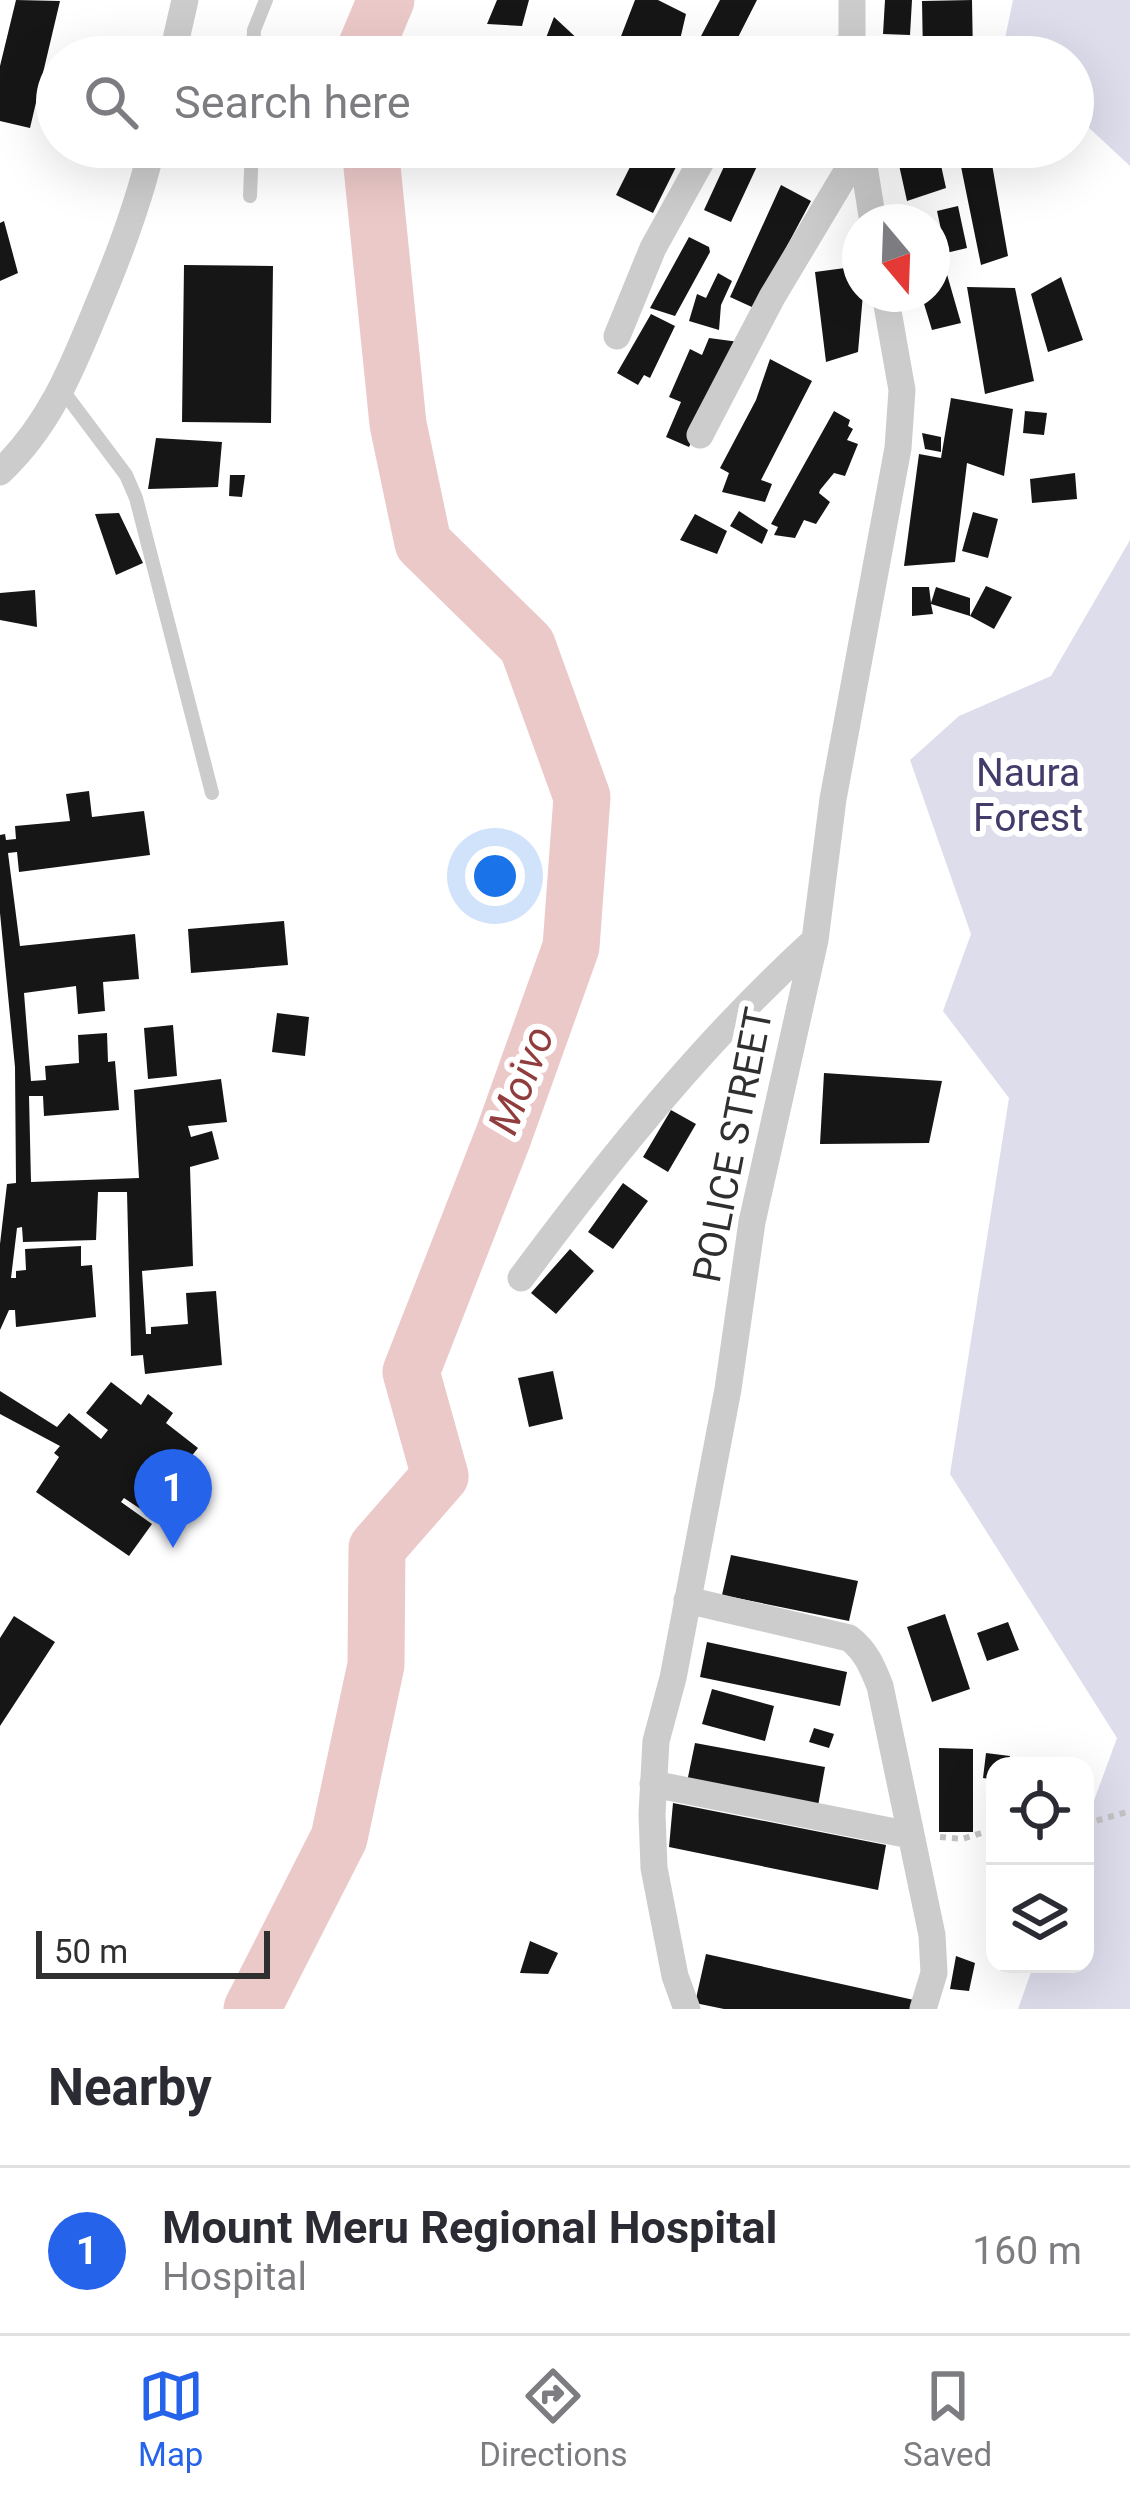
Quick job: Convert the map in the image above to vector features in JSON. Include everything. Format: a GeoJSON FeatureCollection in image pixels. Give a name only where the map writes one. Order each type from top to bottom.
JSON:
{"type":"FeatureCollection","features":[{"type":"Feature","properties":{"kind":"street"},"geometry":{"type":"LineString","coordinates":[[177,36],[185,0]]}},
{"type":"Feature","properties":{"kind":"street"},"geometry":{"type":"LineString","coordinates":[[851,36],[852,0]]}},
{"type":"Feature","properties":{"kind":"street"},"geometry":{"type":"LineString","coordinates":[[0,472],[29,444],[63,391],[138,208],[147,168]]}},
{"type":"Feature","properties":{"kind":"street"},"geometry":{"type":"LineString","coordinates":[[617,337],[653,248],[697,168]]}},
{"type":"Feature","properties":{"kind":"street"},"geometry":{"type":"LineString","coordinates":[[700,435],[772,297],[849,168]]}},
{"type":"Feature","properties":{"kind":"street"},"geometry":{"type":"LineString","coordinates":[[864,168],[870,204]]}},
{"type":"Feature","properties":{"kind":"street","name":"POLICE STREET"},"geometry":{"type":"LineString","coordinates":[[687,2009],[675,1976],[654,1868],[656,1741],[728,1389],[752,1222],[815,940],[833,799],[898,448],[902,390],[888,312]]}},
{"type":"Feature","properties":{"kind":"street"},"geometry":{"type":"LineString","coordinates":[[521,1278],[610,1159],[766,985],[815,940]]}},
{"type":"Feature","properties":{"kind":"street"},"geometry":{"type":"LineString","coordinates":[[687,1600],[849,1638],[862,1648],[880,1685],[932,1935],[934,1973],[923,2009]]}},
{"type":"Feature","properties":{"kind":"street"},"geometry":{"type":"LineString","coordinates":[[653,1784],[910,1835]]}},
{"type":"Feature","properties":{"kind":"lane"},"geometry":{"type":"LineString","coordinates":[[254,36],[266,0]]}},
{"type":"Feature","properties":{"kind":"lane"},"geometry":{"type":"LineString","coordinates":[[250,196],[251,168]]}},
{"type":"Feature","properties":{"kind":"lane"},"geometry":{"type":"LineString","coordinates":[[63,391],[126,475],[136,498],[212,793]]}},
{"type":"Feature","properties":{"kind":"path"},"geometry":{"type":"LineString","coordinates":[[1094,1821],[1130,1811]]}},
{"type":"Feature","properties":{"kind":"path"},"geometry":{"type":"LineString","coordinates":[[910,1835],[962,1839],[986,1832]]}},
{"type":"Feature","properties":{"kind":"green space"},"geometry":{"type":"Polygon","coordinates":[[[1013,0],[1130,0],[1130,166],[1094,133],[1094,36],[1006,36],[1013,0]]]}},
{"type":"Feature","properties":{"kind":"green space","name":"Naura Forest"},"geometry":{"type":"Polygon","coordinates":[[[1130,540],[1130,2009],[1018,2009],[1031,1973],[1094,1973],[1094,1801],[1117,1738],[950,1474],[1009,1098],[943,1011],[971,934],[910,760],[959,716],[1051,676],[1130,540]]]}},
{"type":"Feature","properties":{"kind":"building"},"geometry":{"type":"Polygon","coordinates":[[[16,0],[60,1],[52,36],[36,36],[36,103],[30,128],[0,121],[0,66],[16,0]]]}},
{"type":"Feature","properties":{"kind":"building"},"geometry":{"type":"Polygon","coordinates":[[[497,0],[529,0],[522,26],[487,24],[497,0]]]}},
{"type":"Feature","properties":{"kind":"building"},"geometry":{"type":"Polygon","coordinates":[[[635,0],[658,0],[686,14],[681,36],[621,36],[635,0]]]}},
{"type":"Feature","properties":{"kind":"building"},"geometry":{"type":"Polygon","coordinates":[[[720,0],[757,0],[739,36],[701,36],[720,0]]]}},
{"type":"Feature","properties":{"kind":"building"},"geometry":{"type":"Polygon","coordinates":[[[885,0],[912,0],[910,35],[883,34],[885,0]]]}},
{"type":"Feature","properties":{"kind":"building"},"geometry":{"type":"Polygon","coordinates":[[[972,0],[973,36],[923,36],[922,1],[972,0]]]}},
{"type":"Feature","properties":{"kind":"building"},"geometry":{"type":"Polygon","coordinates":[[[554,17],[574,36],[547,36],[554,17]]]}},
{"type":"Feature","properties":{"kind":"building"},"geometry":{"type":"Polygon","coordinates":[[[630,168],[676,168],[653,213],[616,195],[630,168]]]}},
{"type":"Feature","properties":{"kind":"building"},"geometry":{"type":"Polygon","coordinates":[[[723,168],[756,168],[731,222],[704,210],[723,168]]]}},
{"type":"Feature","properties":{"kind":"building"},"geometry":{"type":"Polygon","coordinates":[[[900,168],[942,168],[946,188],[907,201],[900,168]]]}},
{"type":"Feature","properties":{"kind":"building"},"geometry":{"type":"Polygon","coordinates":[[[961,168],[993,168],[1008,256],[981,265],[961,168]]]}},
{"type":"Feature","properties":{"kind":"building"},"geometry":{"type":"Polygon","coordinates":[[[781,185],[811,201],[754,308],[730,297],[781,185]]]}},
{"type":"Feature","properties":{"kind":"building"},"geometry":{"type":"Polygon","coordinates":[[[958,206],[967,248],[950,252],[950,208],[958,206]]]}},
{"type":"Feature","properties":{"kind":"building"},"geometry":{"type":"Polygon","coordinates":[[[4,221],[18,273],[0,281],[0,223],[4,221]]]}},
{"type":"Feature","properties":{"kind":"building"},"geometry":{"type":"Polygon","coordinates":[[[689,237],[710,252],[675,316],[650,308],[689,237]]]}},
{"type":"Feature","properties":{"kind":"building"},"geometry":{"type":"Polygon","coordinates":[[[184,265],[273,266],[271,423],[182,422],[184,265]]]}},
{"type":"Feature","properties":{"kind":"building"},"geometry":{"type":"Polygon","coordinates":[[[842,268],[842,312],[861,312],[858,352],[826,362],[815,272],[842,268]]]}},
{"type":"Feature","properties":{"kind":"building"},"geometry":{"type":"Polygon","coordinates":[[[718,273],[732,281],[721,305],[719,330],[689,321],[697,294],[706,298],[718,273]]]}},
{"type":"Feature","properties":{"kind":"building"},"geometry":{"type":"Polygon","coordinates":[[[1061,277],[1083,340],[1048,352],[1031,294],[1061,277]]]}},
{"type":"Feature","properties":{"kind":"building"},"geometry":{"type":"Polygon","coordinates":[[[950,285],[961,323],[932,330],[926,312],[950,312],[950,285]]]}},
{"type":"Feature","properties":{"kind":"building"},"geometry":{"type":"Polygon","coordinates":[[[967,287],[1015,288],[1034,381],[985,394],[967,287]]]}},
{"type":"Feature","properties":{"kind":"building"},"geometry":{"type":"Polygon","coordinates":[[[651,314],[675,326],[650,378],[644,375],[638,385],[617,373],[651,314]]]}},
{"type":"Feature","properties":{"kind":"building"},"geometry":{"type":"Polygon","coordinates":[[[709,338],[739,342],[689,447],[666,437],[681,402],[669,397],[690,349],[702,355],[709,338]]]}},
{"type":"Feature","properties":{"kind":"building"},"geometry":{"type":"Polygon","coordinates":[[[770,359],[812,381],[761,480],[772,484],[765,502],[722,492],[729,473],[720,468],[756,400],[770,359]]]}},
{"type":"Feature","properties":{"kind":"building"},"geometry":{"type":"Polygon","coordinates":[[[951,398],[1013,409],[1004,476],[967,463],[955,562],[904,566],[919,454],[941,458],[951,398]]]}},
{"type":"Feature","properties":{"kind":"building"},"geometry":{"type":"Polygon","coordinates":[[[834,411],[850,420],[848,426],[853,429],[847,440],[858,444],[845,476],[834,473],[820,490],[830,502],[816,524],[804,520],[795,538],[774,535],[778,527],[771,524],[834,411]]]}},
{"type":"Feature","properties":{"kind":"building"},"geometry":{"type":"Polygon","coordinates":[[[1025,411],[1047,413],[1044,435],[1023,433],[1025,411]]]}},
{"type":"Feature","properties":{"kind":"building"},"geometry":{"type":"Polygon","coordinates":[[[922,433],[941,437],[941,452],[925,449],[922,433]]]}},
{"type":"Feature","properties":{"kind":"building"},"geometry":{"type":"Polygon","coordinates":[[[156,438],[222,442],[218,487],[148,489],[156,438]]]}},
{"type":"Feature","properties":{"kind":"building"},"geometry":{"type":"Polygon","coordinates":[[[1075,473],[1077,499],[1032,503],[1030,479],[1075,473]]]}},
{"type":"Feature","properties":{"kind":"building"},"geometry":{"type":"Polygon","coordinates":[[[230,475],[245,475],[242,497],[229,496],[230,475]]]}},
{"type":"Feature","properties":{"kind":"building"},"geometry":{"type":"Polygon","coordinates":[[[739,511],[768,530],[762,544],[730,526],[739,511]]]}},
{"type":"Feature","properties":{"kind":"building"},"geometry":{"type":"Polygon","coordinates":[[[973,512],[998,519],[988,558],[962,551],[973,512]]]}},
{"type":"Feature","properties":{"kind":"building"},"geometry":{"type":"Polygon","coordinates":[[[119,513],[143,563],[116,575],[95,514],[119,513]]]}},
{"type":"Feature","properties":{"kind":"building"},"geometry":{"type":"Polygon","coordinates":[[[695,514],[727,531],[717,554],[680,540],[695,514]]]}},
{"type":"Feature","properties":{"kind":"building"},"geometry":{"type":"Polygon","coordinates":[[[986,586],[1012,597],[994,629],[970,616],[986,586]]]}},
{"type":"Feature","properties":{"kind":"building"},"geometry":{"type":"Polygon","coordinates":[[[912,587],[929,587],[931,603],[936,587],[970,598],[970,616],[931,604],[933,614],[912,616],[912,587]]]}},
{"type":"Feature","properties":{"kind":"building"},"geometry":{"type":"Polygon","coordinates":[[[35,590],[37,627],[0,620],[0,593],[35,590]]]}},
{"type":"Feature","properties":{"kind":"building"},"geometry":{"type":"Polygon","coordinates":[[[89,791],[92,817],[144,811],[150,855],[19,872],[17,852],[8,853],[20,946],[135,934],[139,979],[103,982],[105,1011],[78,1014],[76,986],[24,993],[31,1081],[46,1080],[45,1066],[79,1063],[78,1035],[107,1033],[119,1110],[44,1116],[43,1096],[29,1096],[31,1182],[139,1178],[134,1090],[221,1079],[227,1122],[188,1126],[191,1137],[212,1131],[219,1159],[190,1167],[193,1266],[142,1271],[146,1334],[151,1334],[151,1327],[188,1324],[186,1293],[216,1291],[222,1365],[145,1374],[143,1355],[131,1356],[127,1192],[98,1192],[96,1240],[23,1242],[22,1227],[17,1228],[11,1278],[16,1278],[16,1271],[26,1270],[25,1249],[81,1246],[81,1266],[92,1265],[96,1317],[16,1327],[15,1310],[9,1310],[0,1330],[0,1244],[7,1184],[16,1183],[15,1067],[0,913],[0,835],[16,839],[15,826],[70,821],[66,794],[89,791]]]}},
{"type":"Feature","properties":{"kind":"building"},"geometry":{"type":"Polygon","coordinates":[[[284,921],[288,965],[191,973],[188,929],[284,921]]]}},
{"type":"Feature","properties":{"kind":"building"},"geometry":{"type":"Polygon","coordinates":[[[277,1013],[309,1017],[305,1056],[272,1052],[277,1013]]]}},
{"type":"Feature","properties":{"kind":"building"},"geometry":{"type":"Polygon","coordinates":[[[173,1025],[177,1076],[148,1079],[144,1028],[173,1025]]]}},
{"type":"Feature","properties":{"kind":"building"},"geometry":{"type":"Polygon","coordinates":[[[824,1073],[942,1081],[929,1143],[820,1144],[824,1073]]]}},
{"type":"Feature","properties":{"kind":"building"},"geometry":{"type":"Polygon","coordinates":[[[671,1110],[696,1124],[668,1172],[643,1157],[671,1110]]]}},
{"type":"Feature","properties":{"kind":"building"},"geometry":{"type":"Polygon","coordinates":[[[623,1183],[648,1201],[613,1249],[588,1232],[623,1183]]]}},
{"type":"Feature","properties":{"kind":"building"},"geometry":{"type":"Polygon","coordinates":[[[570,1249],[594,1271],[556,1314],[531,1293],[570,1249]]]}},
{"type":"Feature","properties":{"kind":"building"},"geometry":{"type":"Polygon","coordinates":[[[553,1371],[563,1419],[529,1427],[518,1378],[553,1371]]]}},
{"type":"Feature","properties":{"kind":"building"},"geometry":{"type":"Polygon","coordinates":[[[111,1382],[141,1405],[148,1394],[173,1413],[166,1423],[198,1448],[175,1477],[149,1459],[145,1465],[166,1479],[142,1510],[124,1498],[121,1502],[152,1524],[129,1556],[36,1492],[59,1457],[54,1453],[60,1446],[0,1414],[0,1391],[57,1427],[69,1413],[101,1439],[108,1430],[86,1413],[111,1382]]]}},
{"type":"Feature","properties":{"kind":"building"},"geometry":{"type":"Polygon","coordinates":[[[731,1555],[858,1581],[849,1621],[722,1595],[731,1555]]]}},
{"type":"Feature","properties":{"kind":"building"},"geometry":{"type":"Polygon","coordinates":[[[945,1614],[970,1689],[932,1702],[907,1627],[945,1614]]]}},
{"type":"Feature","properties":{"kind":"building"},"geometry":{"type":"Polygon","coordinates":[[[14,1616],[55,1642],[0,1726],[0,1638],[14,1616]]]}},
{"type":"Feature","properties":{"kind":"building"},"geometry":{"type":"Polygon","coordinates":[[[1008,1622],[1019,1650],[987,1661],[977,1633],[1008,1622]]]}},
{"type":"Feature","properties":{"kind":"building"},"geometry":{"type":"Polygon","coordinates":[[[707,1642],[847,1672],[840,1706],[700,1677],[707,1642]]]}},
{"type":"Feature","properties":{"kind":"building"},"geometry":{"type":"Polygon","coordinates":[[[712,1689],[774,1706],[765,1741],[702,1724],[712,1689]]]}},
{"type":"Feature","properties":{"kind":"building"},"geometry":{"type":"Polygon","coordinates":[[[814,1728],[834,1734],[829,1748],[809,1742],[814,1728]]]}},
{"type":"Feature","properties":{"kind":"building"},"geometry":{"type":"Polygon","coordinates":[[[695,1743],[825,1767],[818,1806],[687,1782],[695,1743]]]}},
{"type":"Feature","properties":{"kind":"building"},"geometry":{"type":"Polygon","coordinates":[[[939,1748],[973,1749],[973,1832],[939,1832],[939,1748]]]}},
{"type":"Feature","properties":{"kind":"building"},"geometry":{"type":"Polygon","coordinates":[[[986,1753],[1010,1756],[986,1757],[983,1778],[986,1753]]]}},
{"type":"Feature","properties":{"kind":"building"},"geometry":{"type":"Polygon","coordinates":[[[673,1803],[886,1845],[878,1890],[669,1847],[673,1803]]]}},
{"type":"Feature","properties":{"kind":"building"},"geometry":{"type":"Polygon","coordinates":[[[530,1941],[558,1953],[548,1974],[520,1973],[530,1941]]]}},
{"type":"Feature","properties":{"kind":"building"},"geometry":{"type":"Polygon","coordinates":[[[706,1954],[914,2000],[913,2009],[724,2009],[695,2003],[706,1954]]]}},
{"type":"Feature","properties":{"kind":"building"},"geometry":{"type":"Polygon","coordinates":[[[956,1956],[975,1963],[969,1991],[950,1989],[956,1956]]]}},
{"type":"Feature","properties":{"kind":"waterway","name":"Moivo"},"geometry":{"type":"LineString","coordinates":[[371,36],[386,0]]}},
{"type":"Feature","properties":{"kind":"waterway","name":"Moivo"},"geometry":{"type":"LineString","coordinates":[[252,2009],[339,1838],[376,1665],[377,1548],[440,1476],[411,1372],[571,947],[582,797],[527,645],[423,543],[398,424],[372,168]]}},
{"type":"Feature","properties":{"kind":"place","name":"Mount Meru Regional Hospital"},"geometry":{"type":"Point","coordinates":[173,1548]}}]}
